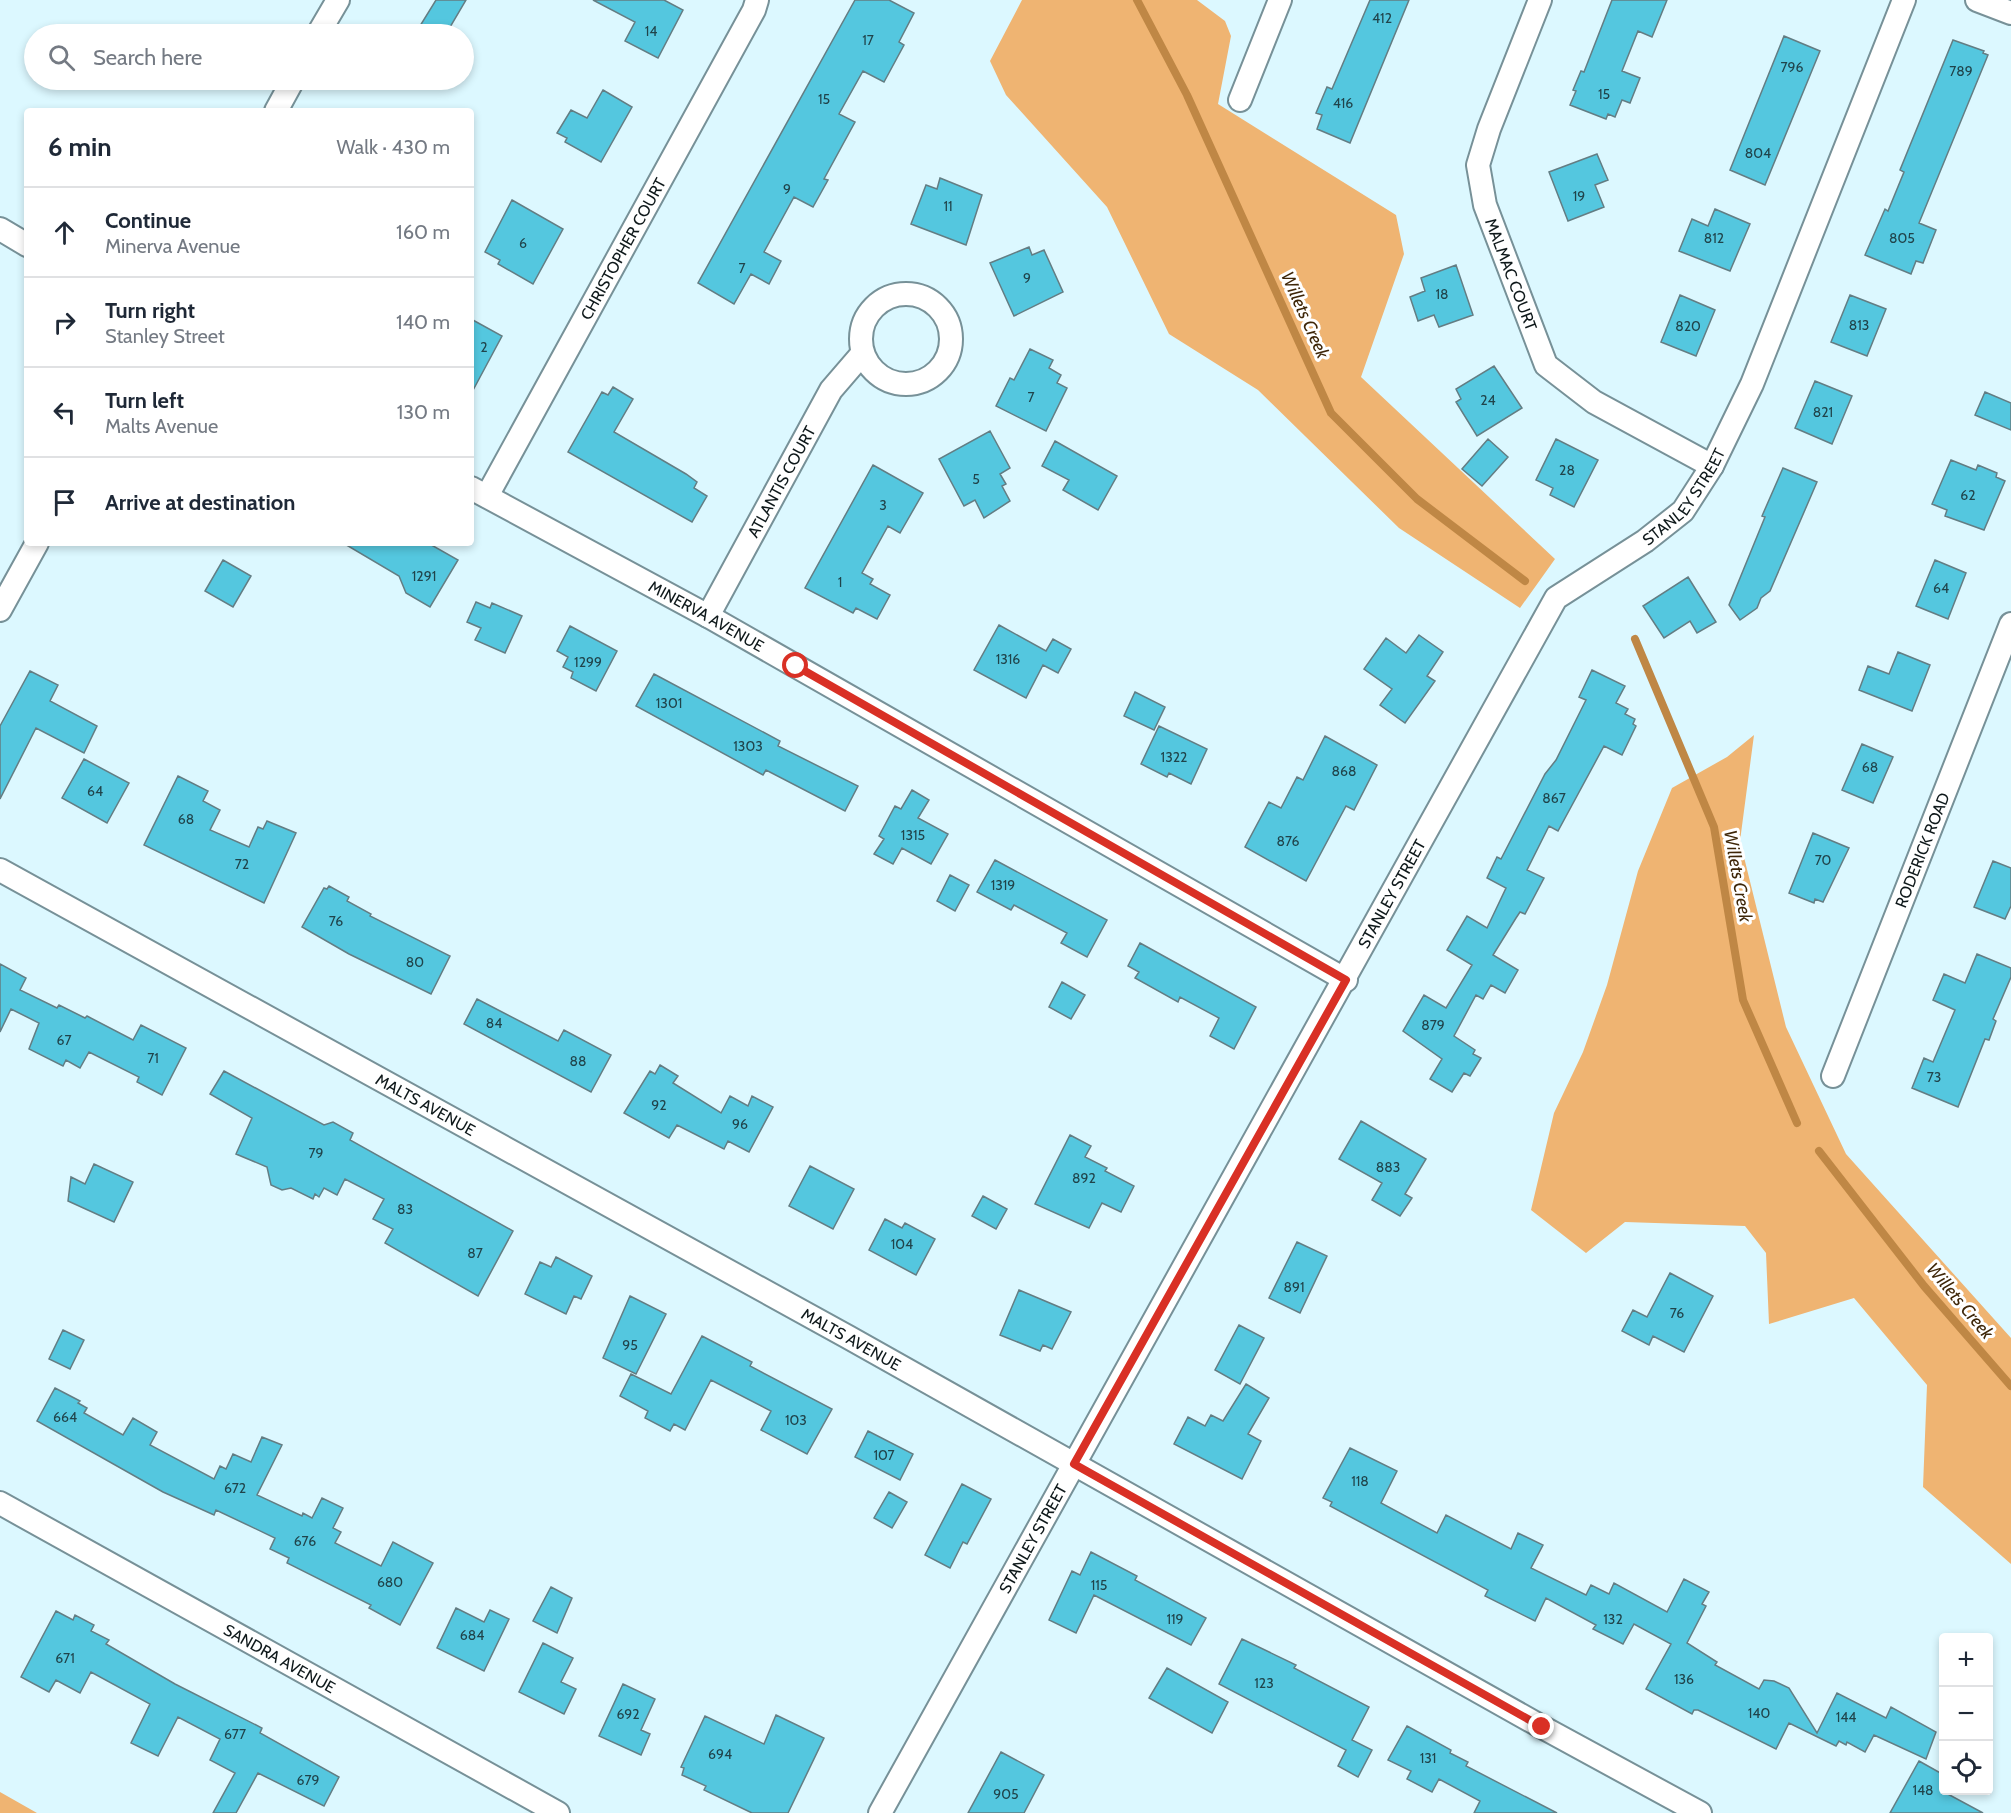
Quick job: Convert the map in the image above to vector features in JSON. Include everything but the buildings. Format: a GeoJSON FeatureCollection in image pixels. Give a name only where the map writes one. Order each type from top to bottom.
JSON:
{"type":"FeatureCollection","features":[{"type":"Feature","properties":{"kind":"street"},"geometry":{"type":"LineString","coordinates":[[324,24],[338,0]]}},
{"type":"Feature","properties":{"kind":"street","name":"CHRISTOPHER COURT"},"geometry":{"type":"LineString","coordinates":[[479,492],[748,20],[757,0]]}},
{"type":"Feature","properties":{"kind":"street"},"geometry":{"type":"LineString","coordinates":[[1240,100],[1280,0]]}},
{"type":"Feature","properties":{"kind":"street","name":"MALMAC COURT"},"geometry":{"type":"LineString","coordinates":[[1540,0],[1489,129],[1478,165],[1485,205],[1546,365],[1594,402],[1712,466]]}},
{"type":"Feature","properties":{"kind":"street","name":"STANLEY STREET"},"geometry":{"type":"LineString","coordinates":[[880,1813],[1346,980],[1556,598],[1645,541],[1683,511],[1712,466],[1752,384],[1904,0]]}},
{"type":"Feature","properties":{"kind":"street"},"geometry":{"type":"LineString","coordinates":[[1977,0],[2011,13]]}},
{"type":"Feature","properties":{"kind":"street"},"geometry":{"type":"LineString","coordinates":[[278,108],[288,90]]}},
{"type":"Feature","properties":{"kind":"street"},"geometry":{"type":"LineString","coordinates":[[0,230],[24,243]]}},
{"type":"Feature","properties":{"kind":"street"},"geometry":{"type":"LineString","coordinates":[[908,292],[925,297],[940,308],[949,323],[951,340],[947,358],[936,372],[921,382],[903,385],[886,380],[871,369],[862,354],[860,336],[864,319],[875,304],[890,295],[908,292]]}},
{"type":"Feature","properties":{"kind":"street","name":"ATLANTIS COURT"},"geometry":{"type":"LineString","coordinates":[[708,616],[831,390],[862,354]]}},
{"type":"Feature","properties":{"kind":"street","name":"MINERVA AVENUE"},"geometry":{"type":"LineString","coordinates":[[479,492],[708,616],[1346,980]]}},
{"type":"Feature","properties":{"kind":"street"},"geometry":{"type":"LineString","coordinates":[[0,610],[35,546]]}},
{"type":"Feature","properties":{"kind":"street","name":"RODERICK ROAD"},"geometry":{"type":"LineString","coordinates":[[1833,1076],[2011,624]]}},
{"type":"Feature","properties":{"kind":"street","name":"MALTS AVENUE"},"geometry":{"type":"LineString","coordinates":[[0,870],[1700,1813]]}},
{"type":"Feature","properties":{"kind":"street","name":"SANDRA AVENUE"},"geometry":{"type":"LineString","coordinates":[[0,1503],[558,1813]]}},
{"type":"Feature","properties":{"kind":"shaded area"},"geometry":{"type":"Polygon","coordinates":[[[1022,0],[1197,0],[1225,21],[1231,36],[1218,104],[1396,215],[1404,254],[1361,377],[1555,559],[1520,608],[1399,528],[1258,390],[1169,334],[1107,207],[1006,95],[990,61],[1022,0]]]}},
{"type":"Feature","properties":{"kind":"shaded area"},"geometry":{"type":"Polygon","coordinates":[[[1754,735],[1740,841],[1786,1027],[1846,1154],[2011,1338],[2011,1564],[1923,1487],[1927,1385],[1854,1298],[1769,1324],[1766,1253],[1745,1226],[1625,1222],[1586,1253],[1531,1210],[1554,1113],[1583,1052],[1607,985],[1638,871],[1672,788],[1727,757],[1754,735]]]}},
{"type":"Feature","properties":{"kind":"shaded area"},"geometry":{"type":"Polygon","coordinates":[[[0,1792],[37,1813],[0,1813],[0,1792]]]}},
{"type":"Feature","properties":{"kind":"waterway","name":"Willets Creek"},"geometry":{"type":"LineString","coordinates":[[1137,0],[1187,95],[1331,413],[1417,499],[1525,581]]}},
{"type":"Feature","properties":{"kind":"waterway","name":"Willets Creek"},"geometry":{"type":"LineString","coordinates":[[1635,639],[1714,827],[1743,1000],[1797,1123]]}},
{"type":"Feature","properties":{"kind":"waterway","name":"Willets Creek"},"geometry":{"type":"LineString","coordinates":[[1819,1151],[1924,1286],[2011,1386]]}},
{"type":"Feature","properties":{"kind":"route"},"geometry":{"type":"LineString","coordinates":[[796,666],[1346,980],[1074,1464],[1542,1727]]}}]}
